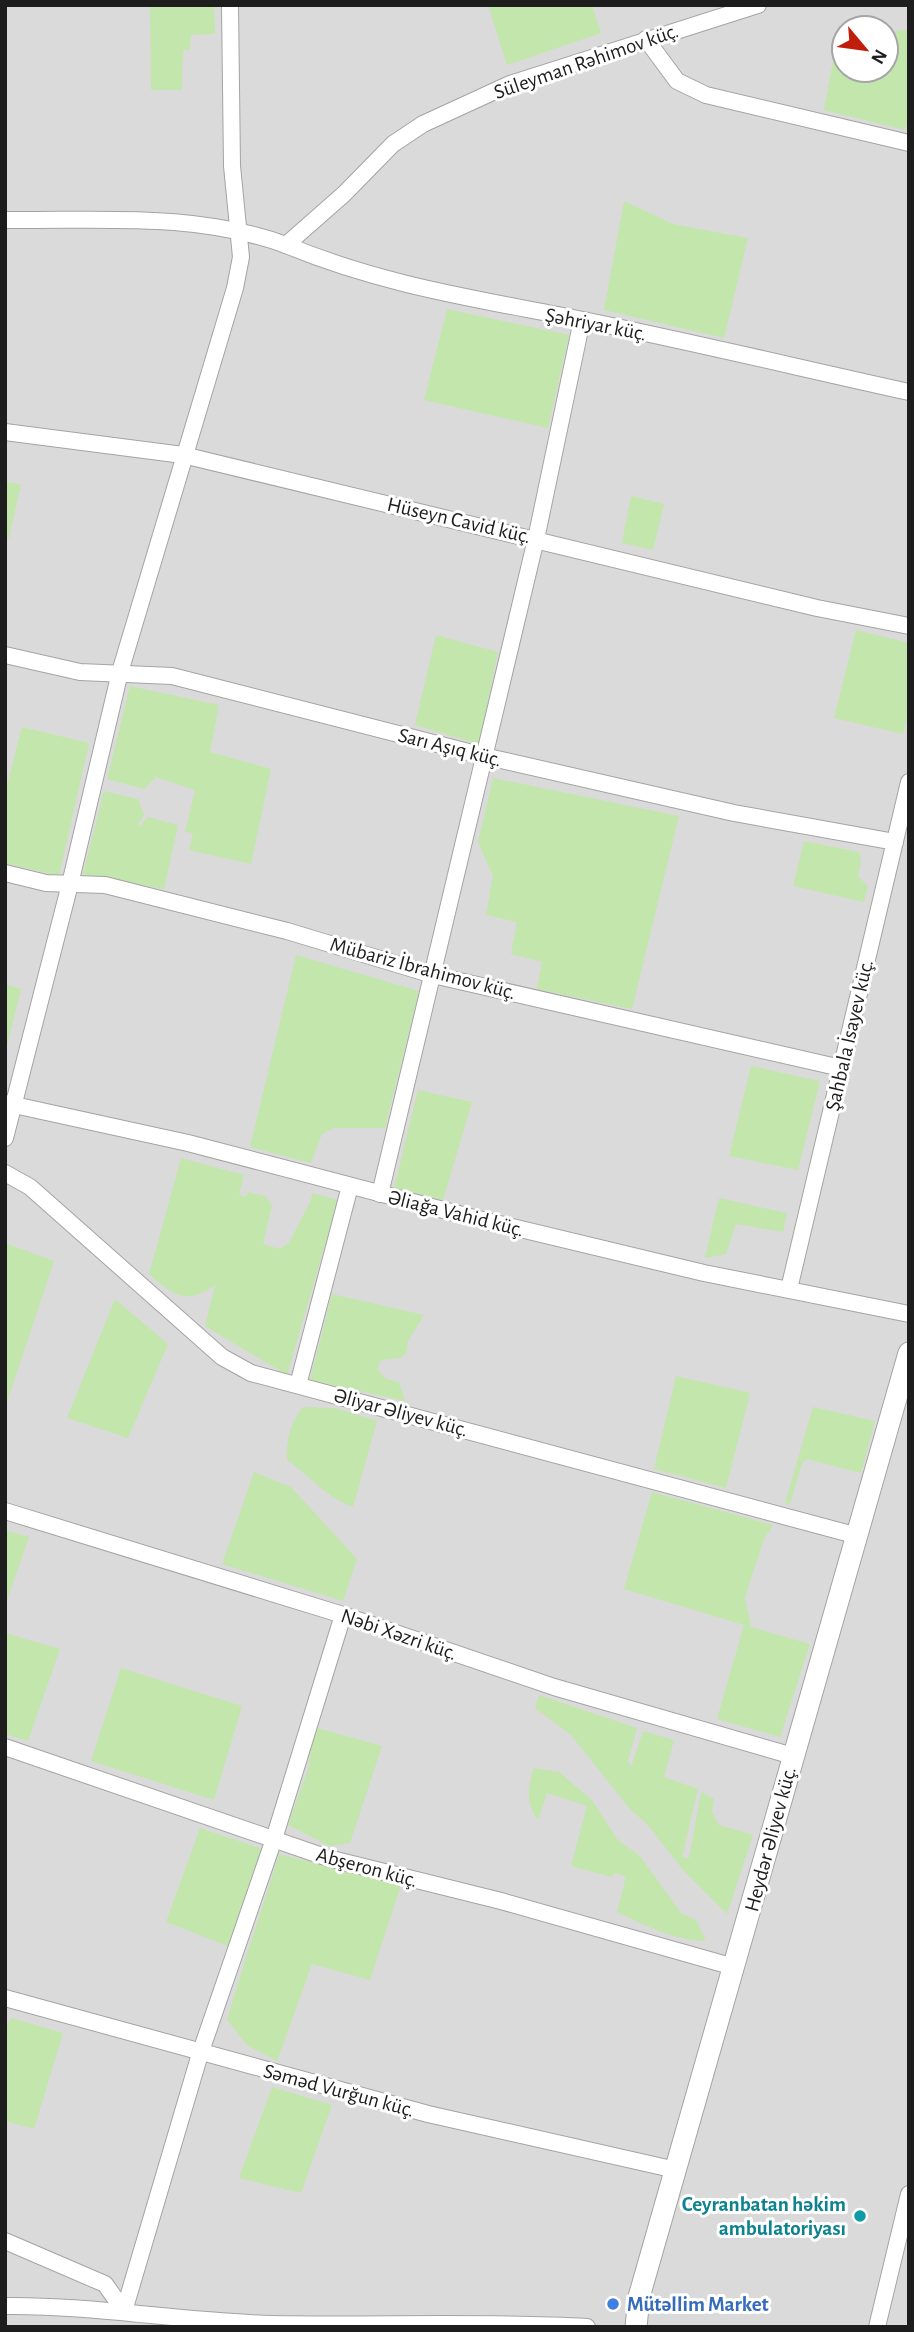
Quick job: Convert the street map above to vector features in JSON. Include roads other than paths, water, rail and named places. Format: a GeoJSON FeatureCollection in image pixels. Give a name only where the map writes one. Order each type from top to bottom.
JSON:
{"type":"FeatureCollection","features":[{"type":"Feature","properties":{"kind":"street"},"geometry":{"type":"LineString","coordinates":[[5,1138],[9,1104],[70,884],[120,672],[235,288],[241,257],[232,166],[230,5]]}},
{"type":"Feature","properties":{"kind":"street","name":"Süleyman Rəhimov küç."},"geometry":{"type":"LineString","coordinates":[[286,244],[344,194],[393,144],[424,124],[510,84],[758,5]]}},
{"type":"Feature","properties":{"kind":"street"},"geometry":{"type":"LineString","coordinates":[[646,39],[677,81],[706,95],[909,143]]}},
{"type":"Feature","properties":{"kind":"street"},"geometry":{"type":"LineString","coordinates":[[5,220],[190,222],[240,229],[286,244]]}},
{"type":"Feature","properties":{"kind":"street","name":"Şəhriyar küç."},"geometry":{"type":"LineString","coordinates":[[286,244],[316,257],[420,289],[582,320],[909,392]]}},
{"type":"Feature","properties":{"kind":"street"},"geometry":{"type":"LineString","coordinates":[[380,1194],[536,539],[582,320]]}},
{"type":"Feature","properties":{"kind":"street","name":"Hüseyn Cavid küç."},"geometry":{"type":"LineString","coordinates":[[5,432],[183,455],[817,608],[909,626]]}},
{"type":"Feature","properties":{"kind":"street","name":"Sarı Aşıq küç."},"geometry":{"type":"LineString","coordinates":[[5,655],[80,672],[172,676],[484,756],[734,813],[895,842]]}},
{"type":"Feature","properties":{"kind":"street","name":"Şahbala İsayev küç."},"geometry":{"type":"LineString","coordinates":[[789,1289],[909,782]]}},
{"type":"Feature","properties":{"kind":"street","name":"Mübariz İbrahimov küç."},"geometry":{"type":"LineString","coordinates":[[5,873],[46,883],[105,886],[169,901],[433,975],[841,1068]]}},
{"type":"Feature","properties":{"kind":"street","name":"Əliağa Vahid küç."},"geometry":{"type":"LineString","coordinates":[[9,1104],[188,1143],[380,1194],[705,1273],[909,1314]]}},
{"type":"Feature","properties":{"kind":"street","name":"Əliyar Əliyev küç."},"geometry":{"type":"LineString","coordinates":[[5,1173],[30,1187],[222,1357],[251,1373],[858,1536]]}},
{"type":"Feature","properties":{"kind":"street"},"geometry":{"type":"LineString","coordinates":[[298,1385],[350,1186]]}},
{"type":"Feature","properties":{"kind":"street","name":"Heydər Əliyev küç."},"geometry":{"type":"LineString","coordinates":[[636,2327],[639,2297],[909,1353]]}},
{"type":"Feature","properties":{"kind":"street","name":"Nəbi Xəzri küç."},"geometry":{"type":"LineString","coordinates":[[5,1511],[343,1615],[554,1687],[793,1756]]}},
{"type":"Feature","properties":{"kind":"street"},"geometry":{"type":"LineString","coordinates":[[124,2311],[200,2054],[274,1839],[343,1615]]}},
{"type":"Feature","properties":{"kind":"street","name":"Abşeron küç."},"geometry":{"type":"LineString","coordinates":[[5,1747],[328,1858],[501,1901],[734,1967]]}},
{"type":"Feature","properties":{"kind":"street","name":"Səməd Vurğun küç."},"geometry":{"type":"LineString","coordinates":[[5,1998],[200,2054],[428,2114],[676,2170]]}},
{"type":"Feature","properties":{"kind":"street"},"geometry":{"type":"LineString","coordinates":[[877,2327],[909,2194]]}},
{"type":"Feature","properties":{"kind":"street"},"geometry":{"type":"LineString","coordinates":[[5,2241],[105,2284],[124,2311]]}},
{"type":"Feature","properties":{"kind":"street"},"geometry":{"type":"LineString","coordinates":[[5,2306],[124,2311],[268,2325],[538,2324],[587,2327]]}},
{"type":"Feature","properties":{"kind":"place","name":"Ceyranbatan həkim ambulatoriyası"},"geometry":{"type":"Point","coordinates":[860,2216]}},
{"type":"Feature","properties":{"kind":"place","name":"Mütəllim Market"},"geometry":{"type":"Point","coordinates":[613,2304]}}]}
